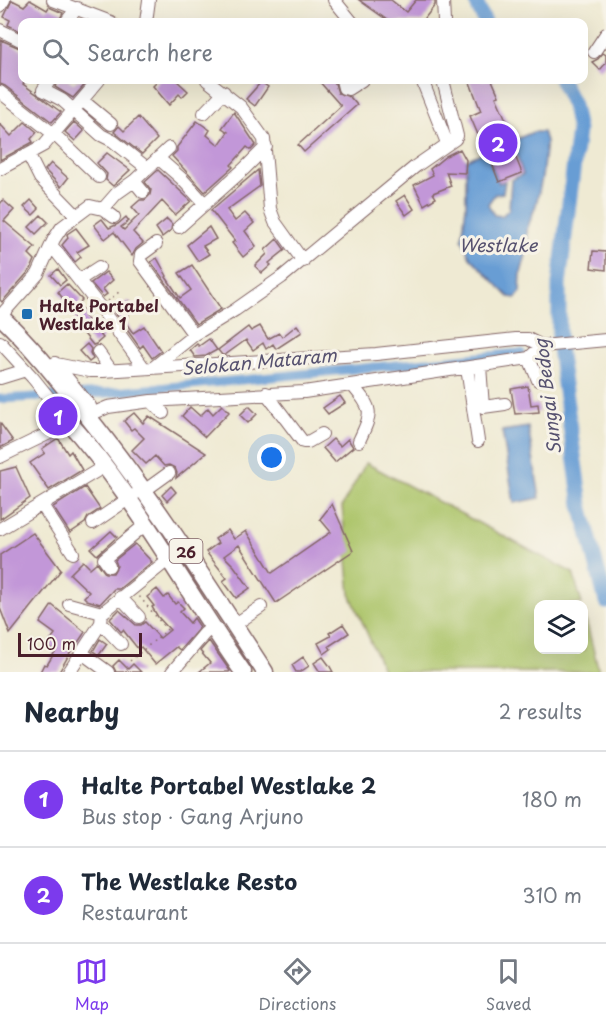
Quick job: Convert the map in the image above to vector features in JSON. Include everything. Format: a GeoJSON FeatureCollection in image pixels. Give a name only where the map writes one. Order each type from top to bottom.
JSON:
{"type":"FeatureCollection","features":[{"type":"Feature","properties":{"kind":"highway","name":"26"},"geometry":{"type":"LineString","coordinates":[[2,311],[47,374],[98,435],[140,492],[208,594],[246,668]]}},
{"type":"Feature","properties":{"kind":"highway","name":"26"},"geometry":{"type":"LineString","coordinates":[[0,329],[47,374]]}},
{"type":"Feature","properties":{"kind":"highway"},"geometry":{"type":"LineString","coordinates":[[92,409],[140,492],[240,621],[248,640],[273,672]]}},
{"type":"Feature","properties":{"kind":"highway"},"geometry":{"type":"LineString","coordinates":[[67,420],[105,466],[140,492],[146,524],[212,627],[246,668]]}},
{"type":"Feature","properties":{"kind":"highway","name":"26"},"geometry":{"type":"LineString","coordinates":[[208,594],[248,640],[265,672]]}},
{"type":"Feature","properties":{"kind":"street"},"geometry":{"type":"LineString","coordinates":[[0,6],[4,0]]}},
{"type":"Feature","properties":{"kind":"street"},"geometry":{"type":"LineString","coordinates":[[53,0],[101,18]]}},
{"type":"Feature","properties":{"kind":"street"},"geometry":{"type":"LineString","coordinates":[[147,18],[149,0]]}},
{"type":"Feature","properties":{"kind":"street"},"geometry":{"type":"LineString","coordinates":[[334,0],[349,18]]}},
{"type":"Feature","properties":{"kind":"street"},"geometry":{"type":"LineString","coordinates":[[443,0],[444,18]]}},
{"type":"Feature","properties":{"kind":"street"},"geometry":{"type":"LineString","coordinates":[[69,18],[77,8]]}},
{"type":"Feature","properties":{"kind":"street"},"geometry":{"type":"LineString","coordinates":[[0,30],[18,39]]}},
{"type":"Feature","properties":{"kind":"street"},"geometry":{"type":"LineString","coordinates":[[594,52],[606,33]]}},
{"type":"Feature","properties":{"kind":"street"},"geometry":{"type":"LineString","coordinates":[[47,84],[43,90],[74,111],[101,135],[113,141],[147,168]]}},
{"type":"Feature","properties":{"kind":"street"},"geometry":{"type":"LineString","coordinates":[[0,170],[44,145],[55,135],[96,84]]}},
{"type":"Feature","properties":{"kind":"street"},"geometry":{"type":"LineString","coordinates":[[213,84],[241,107],[264,139],[270,209],[275,222],[303,261]]}},
{"type":"Feature","properties":{"kind":"street"},"geometry":{"type":"LineString","coordinates":[[342,84],[348,89],[356,84]]}},
{"type":"Feature","properties":{"kind":"street"},"geometry":{"type":"LineString","coordinates":[[424,84],[447,143]]}},
{"type":"Feature","properties":{"kind":"street"},"geometry":{"type":"LineString","coordinates":[[149,367],[194,335],[235,310],[303,261],[416,166],[457,136],[444,84]]}},
{"type":"Feature","properties":{"kind":"street"},"geometry":{"type":"LineString","coordinates":[[0,92],[55,135],[99,177]]}},
{"type":"Feature","properties":{"kind":"street"},"geometry":{"type":"LineString","coordinates":[[204,113],[224,92]]}},
{"type":"Feature","properties":{"kind":"street"},"geometry":{"type":"LineString","coordinates":[[82,100],[111,124]]}},
{"type":"Feature","properties":{"kind":"street"},"geometry":{"type":"LineString","coordinates":[[179,228],[244,170],[266,147]]}},
{"type":"Feature","properties":{"kind":"street"},"geometry":{"type":"LineString","coordinates":[[103,208],[169,148]]}},
{"type":"Feature","properties":{"kind":"street"},"geometry":{"type":"LineString","coordinates":[[28,154],[40,178],[76,215]]}},
{"type":"Feature","properties":{"kind":"street"},"geometry":{"type":"LineString","coordinates":[[158,158],[205,204]]}},
{"type":"Feature","properties":{"kind":"street"},"geometry":{"type":"LineString","coordinates":[[134,181],[143,192]]}},
{"type":"Feature","properties":{"kind":"street"},"geometry":{"type":"LineString","coordinates":[[2,311],[38,274],[62,227],[76,215],[90,206],[103,208],[114,217]]}},
{"type":"Feature","properties":{"kind":"street"},"geometry":{"type":"LineString","coordinates":[[156,244],[141,255],[140,261],[194,335]]}},
{"type":"Feature","properties":{"kind":"street"},"geometry":{"type":"LineString","coordinates":[[51,245],[149,367]]}},
{"type":"Feature","properties":{"kind":"street"},"geometry":{"type":"LineString","coordinates":[[79,280],[99,267]]}},
{"type":"Feature","properties":{"kind":"street"},"geometry":{"type":"LineString","coordinates":[[0,378],[376,354],[516,339],[528,339],[545,346],[604,340]]}},
{"type":"Feature","properties":{"kind":"street"},"geometry":{"type":"LineString","coordinates":[[0,342],[47,374],[92,409],[151,401],[304,392],[529,358],[545,346]]}},
{"type":"Feature","properties":{"kind":"street"},"geometry":{"type":"LineString","coordinates":[[98,352],[111,370]]}},
{"type":"Feature","properties":{"kind":"street"},"geometry":{"type":"LineString","coordinates":[[529,358],[538,380]]}},
{"type":"Feature","properties":{"kind":"street"},"geometry":{"type":"LineString","coordinates":[[480,366],[483,407],[505,404]]}},
{"type":"Feature","properties":{"kind":"street"},"geometry":{"type":"LineString","coordinates":[[467,368],[478,441]]}},
{"type":"Feature","properties":{"kind":"street"},"geometry":{"type":"LineString","coordinates":[[0,457],[67,420],[47,374]]}},
{"type":"Feature","properties":{"kind":"street"},"geometry":{"type":"LineString","coordinates":[[352,385],[368,404],[367,423],[359,441]]}},
{"type":"Feature","properties":{"kind":"street"},"geometry":{"type":"LineString","coordinates":[[266,393],[303,442],[308,442],[322,434]]}},
{"type":"Feature","properties":{"kind":"street"},"geometry":{"type":"LineString","coordinates":[[151,401],[163,413]]}},
{"type":"Feature","properties":{"kind":"street"},"geometry":{"type":"LineString","coordinates":[[0,529],[105,466]]}},
{"type":"Feature","properties":{"kind":"street"},"geometry":{"type":"LineString","coordinates":[[93,523],[168,473]]}},
{"type":"Feature","properties":{"kind":"street"},"geometry":{"type":"LineString","coordinates":[[42,505],[73,553]]}},
{"type":"Feature","properties":{"kind":"street"},"geometry":{"type":"LineString","coordinates":[[109,566],[104,559],[146,524]]}},
{"type":"Feature","properties":{"kind":"street"},"geometry":{"type":"LineString","coordinates":[[69,672],[102,618],[120,597],[169,559]]}},
{"type":"Feature","properties":{"kind":"street"},"geometry":{"type":"LineString","coordinates":[[120,597],[139,617]]}},
{"type":"Feature","properties":{"kind":"street"},"geometry":{"type":"LineString","coordinates":[[69,604],[102,618],[121,644]]}},
{"type":"Feature","properties":{"kind":"street"},"geometry":{"type":"LineString","coordinates":[[240,621],[261,607]]}},
{"type":"Feature","properties":{"kind":"street"},"geometry":{"type":"LineString","coordinates":[[172,672],[212,627]]}},
{"type":"Feature","properties":{"kind":"street"},"geometry":{"type":"LineString","coordinates":[[82,653],[108,672]]}},
{"type":"Feature","properties":{"kind":"path"},"geometry":{"type":"LineString","coordinates":[[100,307],[119,292]]}},
{"type":"Feature","properties":{"kind":"path"},"geometry":{"type":"LineString","coordinates":[[130,661],[167,630],[133,588]]}},
{"type":"Feature","properties":{"kind":"green space"},"geometry":{"type":"Polygon","coordinates":[[[366,463],[573,573],[581,600],[534,600],[534,654],[588,654],[588,628],[599,672],[384,672],[350,594],[342,506],[366,463]]]}},
{"type":"Feature","properties":{"kind":"water","name":"Westlake"},"geometry":{"type":"Polygon","coordinates":[[[533,132],[543,132],[546,141],[542,178],[536,205],[527,229],[528,247],[521,273],[520,293],[516,298],[509,297],[470,257],[462,239],[466,206],[466,160],[486,151],[499,183],[505,181],[503,193],[495,194],[488,204],[494,215],[502,216],[509,209],[511,180],[523,174],[512,141],[533,132]]]}},
{"type":"Feature","properties":{"kind":"water"},"geometry":{"type":"Polygon","coordinates":[[[528,427],[540,498],[514,503],[502,431],[528,427]]]}},
{"type":"Feature","properties":{"kind":"building"},"geometry":{"type":"Polygon","coordinates":[[[12,0],[24,6],[30,0],[47,10],[49,7],[63,13],[60,18],[18,18],[18,30],[8,25],[10,20],[4,17],[12,0]]]}},
{"type":"Feature","properties":{"kind":"building"},"geometry":{"type":"Polygon","coordinates":[[[359,0],[391,0],[406,12],[416,0],[435,0],[435,5],[425,18],[384,18],[359,0]]]}},
{"type":"Feature","properties":{"kind":"building"},"geometry":{"type":"Polygon","coordinates":[[[1,40],[18,47],[18,84],[23,84],[61,112],[52,122],[0,84],[1,40]]]}},
{"type":"Feature","properties":{"kind":"building"},"geometry":{"type":"Polygon","coordinates":[[[603,53],[606,55],[606,63],[600,70],[592,62],[603,53]]]}},
{"type":"Feature","properties":{"kind":"building"},"geometry":{"type":"Polygon","coordinates":[[[56,84],[85,84],[73,98],[55,87],[56,84]]]}},
{"type":"Feature","properties":{"kind":"building"},"geometry":{"type":"Polygon","coordinates":[[[155,84],[180,84],[188,91],[182,97],[179,94],[169,105],[153,86],[155,84]]]}},
{"type":"Feature","properties":{"kind":"building"},"geometry":{"type":"Polygon","coordinates":[[[259,84],[268,87],[255,106],[246,99],[259,84]]]}},
{"type":"Feature","properties":{"kind":"building"},"geometry":{"type":"Polygon","coordinates":[[[322,84],[335,84],[338,93],[350,97],[357,105],[304,152],[298,145],[341,106],[322,84]]]}},
{"type":"Feature","properties":{"kind":"building"},"geometry":{"type":"Polygon","coordinates":[[[471,84],[494,84],[499,96],[496,97],[511,131],[506,133],[522,173],[499,182],[484,143],[482,144],[470,116],[481,111],[471,84]]]}},
{"type":"Feature","properties":{"kind":"building"},"geometry":{"type":"Polygon","coordinates":[[[234,112],[256,145],[251,150],[247,147],[231,165],[233,167],[205,192],[172,156],[197,121],[210,130],[207,135],[219,145],[228,132],[222,128],[234,112]]]}},
{"type":"Feature","properties":{"kind":"building"},"geometry":{"type":"Polygon","coordinates":[[[138,117],[157,139],[142,154],[114,132],[119,126],[124,131],[138,117]]]}},
{"type":"Feature","properties":{"kind":"building"},"geometry":{"type":"Polygon","coordinates":[[[25,122],[37,132],[31,139],[33,142],[0,160],[0,124],[11,136],[25,122]]]}},
{"type":"Feature","properties":{"kind":"building"},"geometry":{"type":"Polygon","coordinates":[[[74,122],[84,131],[75,141],[65,132],[74,122]]]}},
{"type":"Feature","properties":{"kind":"building"},"geometry":{"type":"Polygon","coordinates":[[[460,149],[466,160],[465,173],[446,172],[451,186],[433,193],[436,198],[424,205],[414,185],[433,175],[430,169],[446,156],[460,149]]]}},
{"type":"Feature","properties":{"kind":"building"},"geometry":{"type":"Polygon","coordinates":[[[107,153],[130,170],[113,186],[106,180],[107,174],[97,163],[107,153]]]}},
{"type":"Feature","properties":{"kind":"building"},"geometry":{"type":"Polygon","coordinates":[[[51,163],[68,178],[61,187],[45,170],[51,163]]]}},
{"type":"Feature","properties":{"kind":"building"},"geometry":{"type":"Polygon","coordinates":[[[158,170],[191,201],[175,215],[162,201],[133,232],[143,243],[132,256],[114,232],[105,239],[94,225],[102,219],[109,228],[126,217],[129,221],[121,227],[124,230],[139,215],[132,207],[150,195],[151,190],[145,182],[158,170]]]}},
{"type":"Feature","properties":{"kind":"building"},"geometry":{"type":"Polygon","coordinates":[[[258,170],[260,186],[227,210],[235,221],[245,213],[254,223],[245,231],[256,246],[243,257],[232,243],[235,241],[211,210],[258,170]]]}},
{"type":"Feature","properties":{"kind":"building"},"geometry":{"type":"Polygon","coordinates":[[[405,195],[414,209],[406,215],[396,201],[405,195]]]}},
{"type":"Feature","properties":{"kind":"building"},"geometry":{"type":"Polygon","coordinates":[[[3,200],[14,210],[4,221],[35,247],[29,254],[35,260],[31,269],[2,302],[0,300],[0,204],[3,200]]]}},
{"type":"Feature","properties":{"kind":"building"},"geometry":{"type":"Polygon","coordinates":[[[31,200],[39,209],[33,215],[24,207],[31,200]]]}},
{"type":"Feature","properties":{"kind":"building"},"geometry":{"type":"Polygon","coordinates":[[[41,215],[48,222],[36,234],[29,227],[41,215]]]}},
{"type":"Feature","properties":{"kind":"building"},"geometry":{"type":"Polygon","coordinates":[[[167,219],[172,224],[171,230],[162,237],[156,228],[167,219]]]}},
{"type":"Feature","properties":{"kind":"building"},"geometry":{"type":"Polygon","coordinates":[[[209,227],[216,239],[203,246],[209,254],[198,261],[187,245],[209,227]]]}},
{"type":"Feature","properties":{"kind":"building"},"geometry":{"type":"Polygon","coordinates":[[[76,228],[89,245],[77,252],[81,257],[75,262],[62,245],[68,238],[67,234],[76,228]]]}},
{"type":"Feature","properties":{"kind":"building"},"geometry":{"type":"Polygon","coordinates":[[[277,239],[285,250],[269,263],[271,265],[262,273],[255,266],[267,254],[265,250],[277,239]]]}},
{"type":"Feature","properties":{"kind":"building"},"geometry":{"type":"Polygon","coordinates":[[[593,251],[606,252],[606,270],[591,268],[593,251]]]}},
{"type":"Feature","properties":{"kind":"building"},"geometry":{"type":"Polygon","coordinates":[[[157,258],[180,298],[191,290],[179,273],[192,265],[221,309],[196,324],[151,262],[157,258]]]}},
{"type":"Feature","properties":{"kind":"building"},"geometry":{"type":"Polygon","coordinates":[[[58,269],[66,280],[60,285],[51,275],[58,269]]]}},
{"type":"Feature","properties":{"kind":"building"},"geometry":{"type":"Polygon","coordinates":[[[106,272],[113,280],[103,289],[107,294],[103,297],[91,283],[106,272]]]}},
{"type":"Feature","properties":{"kind":"building"},"geometry":{"type":"Polygon","coordinates":[[[67,284],[82,300],[78,304],[87,316],[85,317],[103,338],[96,344],[93,345],[81,330],[83,328],[58,292],[67,284]]]}},
{"type":"Feature","properties":{"kind":"building"},"geometry":{"type":"Polygon","coordinates":[[[129,301],[134,309],[123,319],[133,333],[144,326],[161,351],[152,358],[143,345],[140,348],[113,310],[129,301]]]}},
{"type":"Feature","properties":{"kind":"building"},"geometry":{"type":"Polygon","coordinates":[[[297,325],[302,332],[276,349],[273,344],[266,349],[263,343],[253,350],[246,340],[225,355],[218,350],[248,327],[251,331],[260,326],[268,339],[279,333],[282,337],[297,325]]]}},
{"type":"Feature","properties":{"kind":"building"},"geometry":{"type":"Polygon","coordinates":[[[209,339],[217,350],[206,356],[195,357],[190,350],[209,339]]]}},
{"type":"Feature","properties":{"kind":"building"},"geometry":{"type":"Polygon","coordinates":[[[87,344],[91,349],[93,359],[89,362],[79,351],[87,344]]]}},
{"type":"Feature","properties":{"kind":"building"},"geometry":{"type":"Polygon","coordinates":[[[528,386],[531,405],[538,404],[539,412],[515,414],[511,389],[528,386]]]}},
{"type":"Feature","properties":{"kind":"building"},"geometry":{"type":"Polygon","coordinates":[[[340,396],[345,403],[328,414],[323,408],[340,396]]]}},
{"type":"Feature","properties":{"kind":"building"},"geometry":{"type":"Polygon","coordinates":[[[222,405],[229,412],[205,437],[182,416],[190,407],[200,416],[208,408],[213,414],[222,405]]]}},
{"type":"Feature","properties":{"kind":"building"},"geometry":{"type":"Polygon","coordinates":[[[249,406],[257,414],[248,423],[240,415],[249,406]]]}},
{"type":"Feature","properties":{"kind":"building"},"geometry":{"type":"Polygon","coordinates":[[[134,413],[143,423],[149,416],[206,453],[176,478],[175,468],[169,465],[164,466],[155,456],[146,464],[132,450],[144,438],[134,428],[131,430],[124,421],[134,413]]]}},
{"type":"Feature","properties":{"kind":"building"},"geometry":{"type":"Polygon","coordinates":[[[0,423],[13,441],[0,448],[0,423]]]}},
{"type":"Feature","properties":{"kind":"building"},"geometry":{"type":"Polygon","coordinates":[[[58,438],[68,454],[71,451],[82,470],[49,490],[30,463],[45,453],[42,449],[58,438]]]}},
{"type":"Feature","properties":{"kind":"building"},"geometry":{"type":"Polygon","coordinates":[[[333,439],[340,446],[348,439],[353,447],[335,462],[323,448],[333,439]]]}},
{"type":"Feature","properties":{"kind":"building"},"geometry":{"type":"Polygon","coordinates":[[[16,467],[30,498],[0,519],[0,471],[16,467]]]}},
{"type":"Feature","properties":{"kind":"building"},"geometry":{"type":"Polygon","coordinates":[[[171,486],[176,492],[167,501],[162,495],[171,486]]]}},
{"type":"Feature","properties":{"kind":"building"},"geometry":{"type":"Polygon","coordinates":[[[85,487],[100,509],[70,533],[53,507],[85,487]]]}},
{"type":"Feature","properties":{"kind":"building"},"geometry":{"type":"Polygon","coordinates":[[[332,504],[353,551],[276,603],[239,545],[224,556],[250,588],[236,598],[223,581],[227,578],[206,552],[218,543],[215,539],[228,530],[234,539],[246,531],[272,573],[331,532],[320,519],[332,504]]]}},
{"type":"Feature","properties":{"kind":"building"},"geometry":{"type":"Polygon","coordinates":[[[111,531],[117,537],[97,555],[91,549],[111,531]]]}},
{"type":"Feature","properties":{"kind":"building"},"geometry":{"type":"Polygon","coordinates":[[[33,533],[61,570],[10,634],[0,608],[0,555],[33,533]]]}},
{"type":"Feature","properties":{"kind":"building"},"geometry":{"type":"Polygon","coordinates":[[[135,544],[152,562],[119,589],[114,589],[100,604],[87,600],[84,597],[89,592],[70,574],[83,561],[90,568],[97,562],[105,573],[113,573],[117,566],[115,560],[135,544]]]}},
{"type":"Feature","properties":{"kind":"building"},"geometry":{"type":"Polygon","coordinates":[[[157,589],[164,598],[168,595],[175,604],[178,602],[184,608],[180,612],[190,623],[194,618],[200,627],[180,650],[176,647],[155,664],[141,647],[138,649],[123,630],[121,632],[110,619],[119,610],[136,625],[145,622],[160,638],[170,630],[158,617],[147,597],[157,589]]]}},
{"type":"Feature","properties":{"kind":"building"},"geometry":{"type":"Polygon","coordinates":[[[52,605],[85,632],[59,672],[40,672],[55,652],[47,646],[55,634],[40,623],[52,605]]]}},
{"type":"Feature","properties":{"kind":"building"},"geometry":{"type":"Polygon","coordinates":[[[343,624],[349,633],[329,646],[331,649],[324,654],[318,643],[331,636],[329,633],[343,624]]]}},
{"type":"Feature","properties":{"kind":"building"},"geometry":{"type":"Polygon","coordinates":[[[100,639],[107,644],[99,655],[93,651],[100,639]]]}},
{"type":"Feature","properties":{"kind":"building"},"geometry":{"type":"Polygon","coordinates":[[[209,641],[229,672],[199,672],[210,663],[200,651],[209,641]]]}},
{"type":"Feature","properties":{"kind":"building"},"geometry":{"type":"Polygon","coordinates":[[[303,657],[309,666],[296,672],[292,665],[303,657]]]}},
{"type":"Feature","properties":{"kind":"building"},"geometry":{"type":"Polygon","coordinates":[[[323,657],[333,672],[320,672],[314,663],[323,657]]]}},
{"type":"Feature","properties":{"kind":"building"},"geometry":{"type":"Polygon","coordinates":[[[119,660],[128,669],[133,664],[141,672],[116,672],[113,666],[119,660]]]}},
{"type":"Feature","properties":{"kind":"waterway","name":"Sungai Bedog"},"geometry":{"type":"LineString","coordinates":[[475,0],[483,18]]}},
{"type":"Feature","properties":{"kind":"waterway","name":"Sungai Bedog"},"geometry":{"type":"LineString","coordinates":[[563,84],[573,105],[578,131],[559,284],[559,348],[581,505],[606,602]]}},
{"type":"Feature","properties":{"kind":"waterway","name":"Selokan Mataram"},"geometry":{"type":"LineString","coordinates":[[0,399],[106,393],[521,353]]}},
{"type":"Feature","properties":{"kind":"place","name":"The Westlake Resto"},"geometry":{"type":"Point","coordinates":[498,143]}},
{"type":"Feature","properties":{"kind":"place","name":"Halte Portabel Westlake 1"},"geometry":{"type":"Point","coordinates":[27,314]}},
{"type":"Feature","properties":{"kind":"place","name":"Halte Portabel Westlake 2"},"geometry":{"type":"Point","coordinates":[58,416]}}]}
